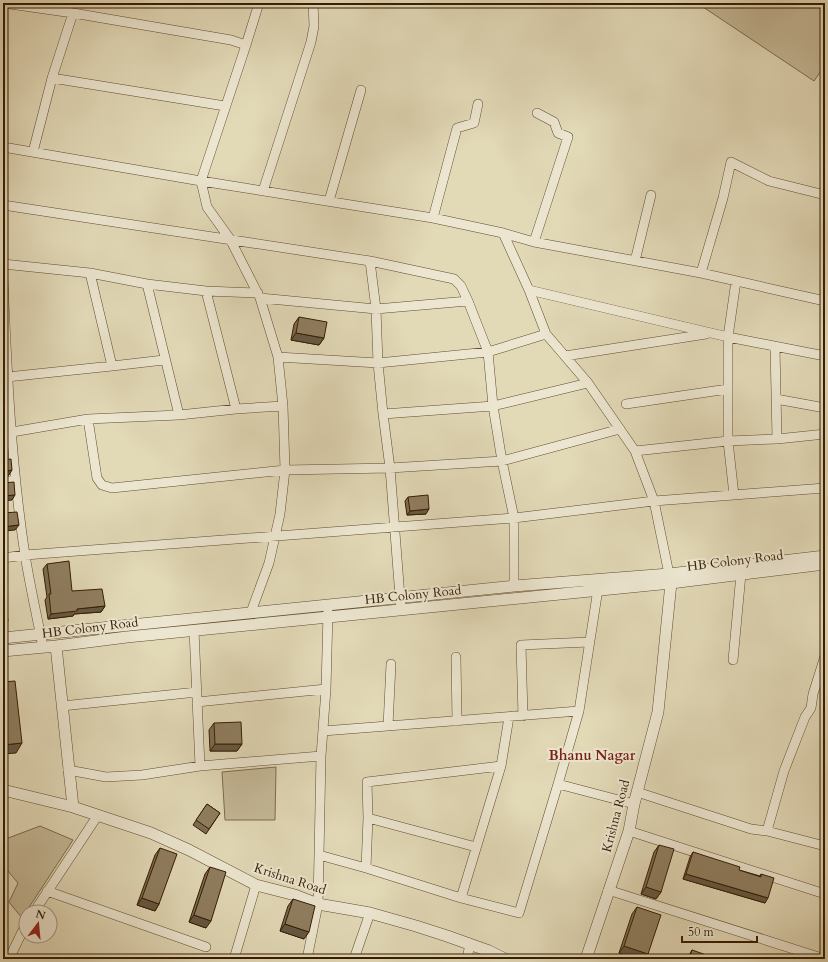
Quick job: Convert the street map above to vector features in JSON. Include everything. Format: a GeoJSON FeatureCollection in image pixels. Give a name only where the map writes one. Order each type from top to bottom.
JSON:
{"type":"FeatureCollection","features":[{"type":"Feature","properties":{"kind":"street"},"geometry":{"type":"LineString","coordinates":[[251,612],[269,563],[280,514],[284,470],[283,406],[278,357],[259,296],[230,239],[206,207],[201,181],[259,3]]}},
{"type":"Feature","properties":{"kind":"street"},"geometry":{"type":"LineString","coordinates":[[263,190],[311,42],[314,26],[312,3]]}},
{"type":"Feature","properties":{"kind":"street"},"geometry":{"type":"LineString","coordinates":[[3,4],[73,13],[231,40],[246,45]]}},
{"type":"Feature","properties":{"kind":"street"},"geometry":{"type":"LineString","coordinates":[[33,152],[52,78],[73,13]]}},
{"type":"Feature","properties":{"kind":"street"},"geometry":{"type":"LineString","coordinates":[[52,78],[225,106]]}},
{"type":"Feature","properties":{"kind":"street"},"geometry":{"type":"LineString","coordinates":[[329,201],[361,90]]}},
{"type":"Feature","properties":{"kind":"street"},"geometry":{"type":"LineString","coordinates":[[433,218],[457,128],[474,123],[478,104]]}},
{"type":"Feature","properties":{"kind":"street"},"geometry":{"type":"LineString","coordinates":[[534,242],[568,137],[558,133],[554,122],[537,113]]}},
{"type":"Feature","properties":{"kind":"street"},"geometry":{"type":"LineString","coordinates":[[3,147],[201,181],[433,218],[503,233],[534,242],[700,273],[825,301]]}},
{"type":"Feature","properties":{"kind":"street"},"geometry":{"type":"LineString","coordinates":[[700,273],[723,198],[730,162],[769,181],[825,195]]}},
{"type":"Feature","properties":{"kind":"street"},"geometry":{"type":"LineString","coordinates":[[635,261],[651,195]]}},
{"type":"Feature","properties":{"kind":"street"},"geometry":{"type":"LineString","coordinates":[[3,205],[370,261],[454,279],[461,286],[468,300],[488,352],[502,461],[514,518],[514,586]]}},
{"type":"Feature","properties":{"kind":"street"},"geometry":{"type":"LineString","coordinates":[[503,233],[529,290],[546,334],[588,383],[635,451],[654,501],[670,578]]}},
{"type":"Feature","properties":{"kind":"street"},"geometry":{"type":"LineString","coordinates":[[370,261],[376,309],[378,363],[390,468],[401,610]]}},
{"type":"Feature","properties":{"kind":"street"},"geometry":{"type":"LineString","coordinates":[[3,264],[90,273],[147,284],[376,309],[468,300]]}},
{"type":"Feature","properties":{"kind":"street"},"geometry":{"type":"LineString","coordinates":[[90,273],[112,366]]}},
{"type":"Feature","properties":{"kind":"street"},"geometry":{"type":"LineString","coordinates":[[3,280],[7,376],[16,480],[25,555],[43,647]]}},
{"type":"Feature","properties":{"kind":"street"},"geometry":{"type":"LineString","coordinates":[[734,495],[728,441],[728,337],[736,281]]}},
{"type":"Feature","properties":{"kind":"street"},"geometry":{"type":"LineString","coordinates":[[147,284],[164,360],[179,415]]}},
{"type":"Feature","properties":{"kind":"street"},"geometry":{"type":"LineString","coordinates":[[529,290],[728,337],[825,356]]}},
{"type":"Feature","properties":{"kind":"street"},"geometry":{"type":"LineString","coordinates":[[206,291],[236,409]]}},
{"type":"Feature","properties":{"kind":"street"},"geometry":{"type":"LineString","coordinates":[[565,356],[711,333]]}},
{"type":"Feature","properties":{"kind":"street"},"geometry":{"type":"LineString","coordinates":[[278,357],[378,363],[488,352],[546,334]]}},
{"type":"Feature","properties":{"kind":"street"},"geometry":{"type":"LineString","coordinates":[[775,347],[777,439]]}},
{"type":"Feature","properties":{"kind":"street"},"geometry":{"type":"LineString","coordinates":[[7,376],[164,360]]}},
{"type":"Feature","properties":{"kind":"street"},"geometry":{"type":"LineString","coordinates":[[383,414],[494,406],[588,383]]}},
{"type":"Feature","properties":{"kind":"street"},"geometry":{"type":"LineString","coordinates":[[626,404],[728,390]]}},
{"type":"Feature","properties":{"kind":"street"},"geometry":{"type":"LineString","coordinates":[[776,399],[825,408]]}},
{"type":"Feature","properties":{"kind":"street"},"geometry":{"type":"LineString","coordinates":[[12,432],[88,419],[179,415],[283,406]]}},
{"type":"Feature","properties":{"kind":"street"},"geometry":{"type":"LineString","coordinates":[[88,419],[96,478],[102,485],[112,488],[284,470],[390,468],[502,461],[620,429]]}},
{"type":"Feature","properties":{"kind":"street"},"geometry":{"type":"LineString","coordinates":[[635,451],[728,441],[777,439],[825,434]]}},
{"type":"Feature","properties":{"kind":"street"},"geometry":{"type":"LineString","coordinates":[[3,482],[16,480]]}},
{"type":"Feature","properties":{"kind":"street"},"geometry":{"type":"LineString","coordinates":[[3,558],[25,555],[514,518],[654,501],[825,488]]}},
{"type":"Feature","properties":{"kind":"street"},"geometry":{"type":"LineString","coordinates":[[3,638],[514,586],[670,578],[825,556]]}},
{"type":"Feature","properties":{"kind":"street","name":"HB Colony Road"},"geometry":{"type":"LineString","coordinates":[[3,651],[598,589],[670,578],[741,574],[825,564]]}},
{"type":"Feature","properties":{"kind":"street"},"geometry":{"type":"LineString","coordinates":[[733,660],[741,574]]}},
{"type":"Feature","properties":{"kind":"street","name":"Krishna Road"},"geometry":{"type":"LineString","coordinates":[[586,959],[629,831],[634,804],[658,712],[670,578]]}},
{"type":"Feature","properties":{"kind":"street"},"geometry":{"type":"LineString","coordinates":[[319,855],[461,898],[519,913],[579,711],[598,589]]}},
{"type":"Feature","properties":{"kind":"street"},"geometry":{"type":"LineString","coordinates":[[307,959],[318,904],[322,756],[326,689],[327,605]]}},
{"type":"Feature","properties":{"kind":"street"},"geometry":{"type":"LineString","coordinates":[[194,630],[200,766]]}},
{"type":"Feature","properties":{"kind":"street"},"geometry":{"type":"LineString","coordinates":[[523,716],[521,645],[589,642]]}},
{"type":"Feature","properties":{"kind":"street"},"geometry":{"type":"LineString","coordinates":[[56,646],[73,807]]}},
{"type":"Feature","properties":{"kind":"street"},"geometry":{"type":"LineString","coordinates":[[767,831],[784,771],[805,717],[811,708],[813,694],[825,656]]}},
{"type":"Feature","properties":{"kind":"street"},"geometry":{"type":"LineString","coordinates":[[456,657],[457,721]]}},
{"type":"Feature","properties":{"kind":"street"},"geometry":{"type":"LineString","coordinates":[[388,726],[391,664]]}},
{"type":"Feature","properties":{"kind":"street"},"geometry":{"type":"LineString","coordinates":[[197,702],[326,689]]}},
{"type":"Feature","properties":{"kind":"street"},"geometry":{"type":"LineString","coordinates":[[62,706],[197,692]]}},
{"type":"Feature","properties":{"kind":"street"},"geometry":{"type":"LineString","coordinates":[[323,731],[579,711]]}},
{"type":"Feature","properties":{"kind":"street"},"geometry":{"type":"LineString","coordinates":[[461,898],[501,766],[509,717]]}},
{"type":"Feature","properties":{"kind":"street"},"geometry":{"type":"LineString","coordinates":[[68,770],[106,777],[142,775],[200,766],[322,756]]}},
{"type":"Feature","properties":{"kind":"street"},"geometry":{"type":"LineString","coordinates":[[366,868],[368,818],[366,782],[501,766]]}},
{"type":"Feature","properties":{"kind":"street"},"geometry":{"type":"LineString","coordinates":[[558,784],[634,804]]}},
{"type":"Feature","properties":{"kind":"street","name":"Krishna Road"},"geometry":{"type":"LineString","coordinates":[[3,790],[73,807],[150,833],[189,850],[256,884],[296,895],[318,904],[370,913],[447,936],[505,959]]}},
{"type":"Feature","properties":{"kind":"street"},"geometry":{"type":"LineString","coordinates":[[637,792],[751,828],[825,846]]}},
{"type":"Feature","properties":{"kind":"street"},"geometry":{"type":"LineString","coordinates":[[39,904],[98,815]]}},
{"type":"Feature","properties":{"kind":"street"},"geometry":{"type":"LineString","coordinates":[[368,818],[476,847]]}},
{"type":"Feature","properties":{"kind":"street"},"geometry":{"type":"LineString","coordinates":[[629,831],[825,894]]}},
{"type":"Feature","properties":{"kind":"street"},"geometry":{"type":"LineString","coordinates":[[234,959],[256,884]]}},
{"type":"Feature","properties":{"kind":"street"},"geometry":{"type":"LineString","coordinates":[[608,890],[825,959]]}},
{"type":"Feature","properties":{"kind":"street"},"geometry":{"type":"LineString","coordinates":[[47,891],[206,947]]}},
{"type":"Feature","properties":{"kind":"street"},"geometry":{"type":"LineString","coordinates":[[354,959],[370,913]]}},
{"type":"Feature","properties":{"kind":"street"},"geometry":{"type":"LineString","coordinates":[[7,955],[18,937]]}},
{"type":"Feature","properties":{"kind":"street"},"geometry":{"type":"LineString","coordinates":[[467,959],[470,944]]}},
{"type":"Feature","properties":{"kind":"shaded area"},"geometry":{"type":"Polygon","coordinates":[[[697,3],[825,3],[825,65],[814,81],[697,3]]]}},
{"type":"Feature","properties":{"kind":"shaded area"},"geometry":{"type":"Polygon","coordinates":[[[276,767],[275,820],[225,820],[222,772],[276,767]]]}},
{"type":"Feature","properties":{"kind":"shaded area"},"geometry":{"type":"Polygon","coordinates":[[[40,826],[73,840],[31,904],[18,904],[18,913],[9,902],[18,883],[3,865],[3,840],[40,826]]]}},
{"type":"Feature","properties":{"kind":"building"},"geometry":{"type":"Polygon","coordinates":[[[299,317],[327,322],[324,338],[296,333],[299,317]]]}},
{"type":"Feature","properties":{"kind":"building"},"geometry":{"type":"Polygon","coordinates":[[[11,459],[12,470],[3,472],[3,460],[11,459]]]}},
{"type":"Feature","properties":{"kind":"building"},"geometry":{"type":"Polygon","coordinates":[[[3,481],[4,483],[14,482],[15,495],[3,496],[3,481]]]}},
{"type":"Feature","properties":{"kind":"building"},"geometry":{"type":"Polygon","coordinates":[[[428,495],[429,509],[410,511],[408,497],[428,495]]]}},
{"type":"Feature","properties":{"kind":"building"},"geometry":{"type":"Polygon","coordinates":[[[17,512],[19,525],[3,527],[3,513],[17,512]]]}},
{"type":"Feature","properties":{"kind":"building"},"geometry":{"type":"Polygon","coordinates":[[[69,561],[72,591],[102,589],[105,606],[51,614],[49,594],[51,594],[47,564],[69,561]]]}},
{"type":"Feature","properties":{"kind":"building"},"geometry":{"type":"Polygon","coordinates":[[[3,582],[8,621],[3,621],[3,582]]]}},
{"type":"Feature","properties":{"kind":"building"},"geometry":{"type":"Polygon","coordinates":[[[15,681],[22,743],[3,745],[3,682],[15,681]]]}},
{"type":"Feature","properties":{"kind":"building"},"geometry":{"type":"Polygon","coordinates":[[[241,722],[242,744],[215,744],[214,723],[241,722]]]}},
{"type":"Feature","properties":{"kind":"building"},"geometry":{"type":"Polygon","coordinates":[[[207,804],[220,813],[209,829],[196,820],[207,804]]]}},
{"type":"Feature","properties":{"kind":"building"},"geometry":{"type":"Polygon","coordinates":[[[659,845],[674,849],[661,892],[646,887],[659,845]]]}},
{"type":"Feature","properties":{"kind":"building"},"geometry":{"type":"Polygon","coordinates":[[[160,848],[177,854],[159,904],[142,898],[160,848]]]}},
{"type":"Feature","properties":{"kind":"building"},"geometry":{"type":"Polygon","coordinates":[[[693,852],[740,867],[739,870],[761,877],[761,874],[774,878],[768,898],[686,874],[693,852]]]}},
{"type":"Feature","properties":{"kind":"building"},"geometry":{"type":"Polygon","coordinates":[[[210,867],[226,872],[211,921],[194,915],[210,867]]]}},
{"type":"Feature","properties":{"kind":"building"},"geometry":{"type":"Polygon","coordinates":[[[293,899],[315,906],[309,932],[285,924],[293,899]]]}},
{"type":"Feature","properties":{"kind":"building"},"geometry":{"type":"Polygon","coordinates":[[[637,907],[661,915],[648,954],[624,946],[637,907]]]}},
{"type":"Feature","properties":{"kind":"building"},"geometry":{"type":"Polygon","coordinates":[[[692,950],[712,957],[711,959],[689,959],[692,950]]]}},
{"type":"Feature","properties":{"kind":"district","name":"Bhanu Nagar"},"geometry":{"type":"Point","coordinates":[592,755]}}]}
